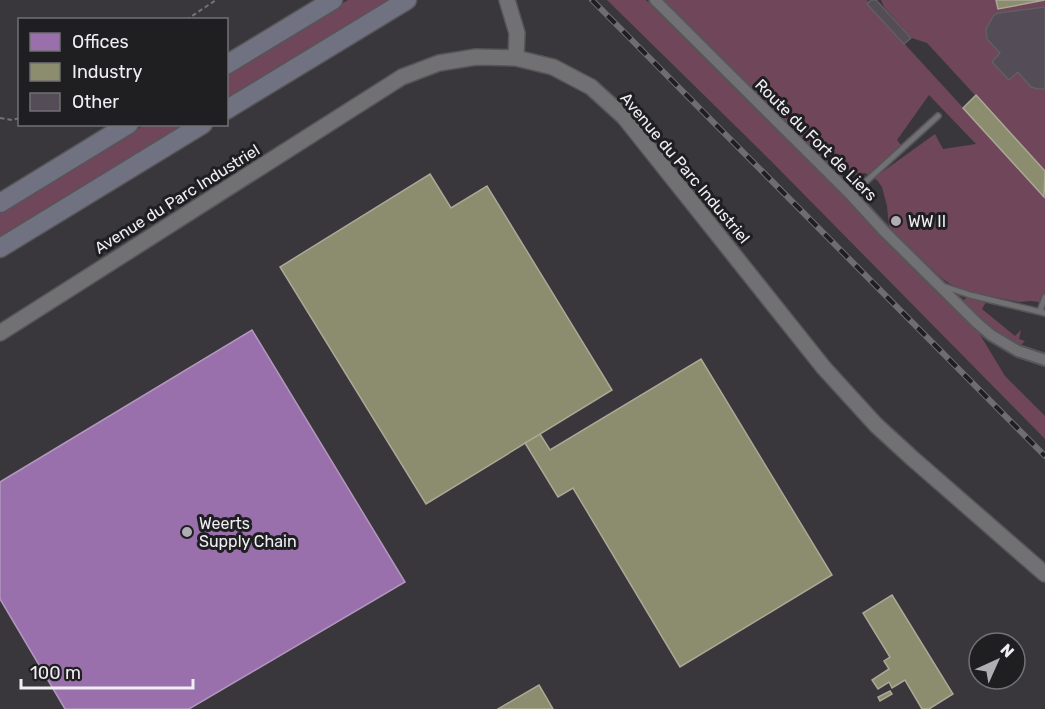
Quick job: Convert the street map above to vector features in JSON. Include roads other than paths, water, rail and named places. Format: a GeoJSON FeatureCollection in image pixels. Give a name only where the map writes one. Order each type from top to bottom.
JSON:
{"type":"FeatureCollection","features":[{"type":"Feature","properties":{"kind":"highway"},"geometry":{"type":"LineString","coordinates":[[228,64],[333,0]]}},
{"type":"Feature","properties":{"kind":"highway"},"geometry":{"type":"LineString","coordinates":[[228,109],[407,0]]}},
{"type":"Feature","properties":{"kind":"highway"},"geometry":{"type":"LineString","coordinates":[[0,203],[126,126]]}},
{"type":"Feature","properties":{"kind":"highway"},"geometry":{"type":"LineString","coordinates":[[0,248],[200,126]]}},
{"type":"Feature","properties":{"kind":"street"},"geometry":{"type":"LineString","coordinates":[[507,0],[517,33],[516,58]]}},
{"type":"Feature","properties":{"kind":"street","name":"Route du Fort de Liers"},"geometry":{"type":"LineString","coordinates":[[655,0],[965,312],[991,335],[1018,351],[1045,360]]}},
{"type":"Feature","properties":{"kind":"street","name":"Avenue du Parc Industriel"},"geometry":{"type":"LineString","coordinates":[[0,333],[402,77],[439,63],[476,57],[516,58],[553,67],[591,87],[624,117],[824,368],[869,417],[912,458],[1045,574]]}},
{"type":"Feature","properties":{"kind":"lane"},"geometry":{"type":"LineString","coordinates":[[851,195],[938,116]]}},
{"type":"Feature","properties":{"kind":"lane"},"geometry":{"type":"LineString","coordinates":[[942,289],[946,287],[1043,312],[1045,297]]}},
{"type":"Feature","properties":{"kind":"railway"},"geometry":{"type":"LineString","coordinates":[[592,0],[1045,456]]}},
{"type":"Feature","properties":{"kind":"place","name":"WW II"},"geometry":{"type":"Point","coordinates":[896,221]}},
{"type":"Feature","properties":{"kind":"place","name":"Weerts Supply Chain"},"geometry":{"type":"Point","coordinates":[187,532]}}]}
